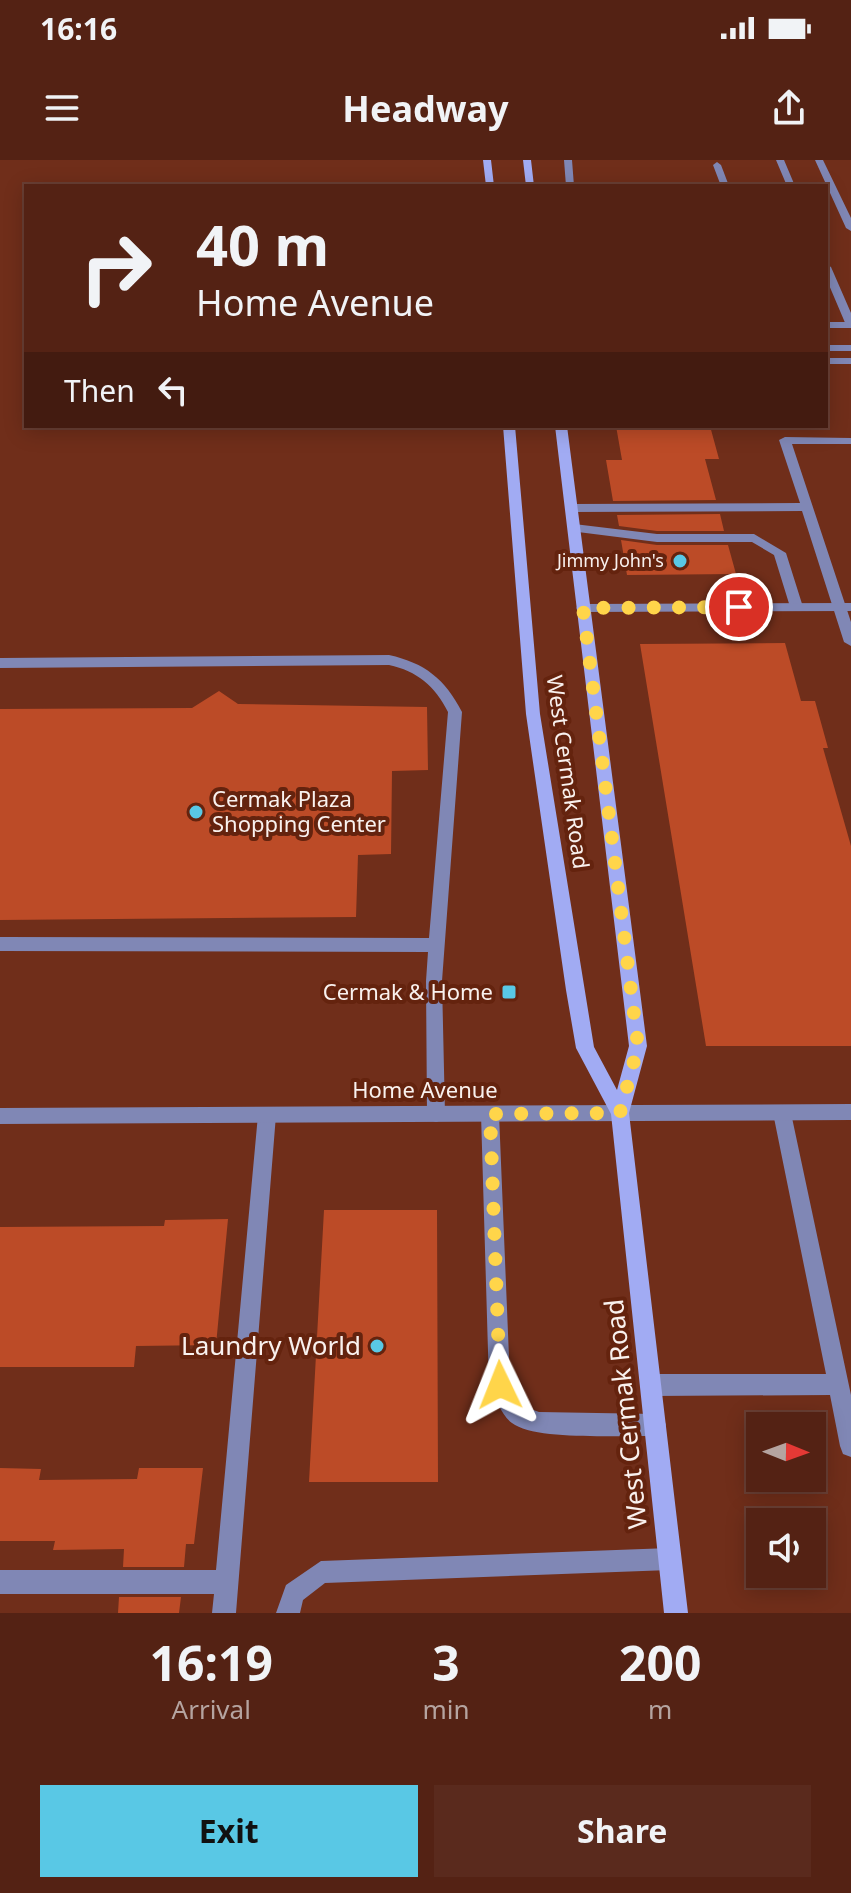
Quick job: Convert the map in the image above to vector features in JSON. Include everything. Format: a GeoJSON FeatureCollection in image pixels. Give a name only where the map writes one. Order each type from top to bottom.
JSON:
{"type":"FeatureCollection","features":[{"type":"Feature","properties":{"kind":"main road"},"geometry":{"type":"LineString","coordinates":[[487,160],[490,184]]}},
{"type":"Feature","properties":{"kind":"main road"},"geometry":{"type":"LineString","coordinates":[[527,160],[530,184]]}},
{"type":"Feature","properties":{"kind":"main road","name":"West Cermak Road"},"geometry":{"type":"LineString","coordinates":[[509,428],[533,714],[582,1034],[585,1048],[620,1113]]}},
{"type":"Feature","properties":{"kind":"main road","name":"West Cermak Road"},"geometry":{"type":"LineString","coordinates":[[561,428],[638,1046],[620,1113],[676,1613]]}},
{"type":"Feature","properties":{"kind":"street"},"geometry":{"type":"LineString","coordinates":[[568,160],[570,184]]}},
{"type":"Feature","properties":{"kind":"street"},"geometry":{"type":"LineString","coordinates":[[780,160],[790,184]]}},
{"type":"Feature","properties":{"kind":"street"},"geometry":{"type":"LineString","coordinates":[[819,160],[850,225]]}},
{"type":"Feature","properties":{"kind":"street"},"geometry":{"type":"LineString","coordinates":[[717,165],[724,184]]}},
{"type":"Feature","properties":{"kind":"street"},"geometry":{"type":"LineString","coordinates":[[828,272],[851,325],[828,325]]}},
{"type":"Feature","properties":{"kind":"street"},"geometry":{"type":"LineString","coordinates":[[828,348],[851,348]]}},
{"type":"Feature","properties":{"kind":"street"},"geometry":{"type":"LineString","coordinates":[[828,361],[851,361]]}},
{"type":"Feature","properties":{"kind":"street"},"geometry":{"type":"LineString","coordinates":[[809,428],[812,440]]}},
{"type":"Feature","properties":{"kind":"street"},"geometry":{"type":"LineString","coordinates":[[851,441],[785,440],[845,607],[851,642]]}},
{"type":"Feature","properties":{"kind":"street"},"geometry":{"type":"LineString","coordinates":[[571,508],[807,507]]}},
{"type":"Feature","properties":{"kind":"street"},"geometry":{"type":"LineString","coordinates":[[574,528],[657,538],[754,538],[780,553],[796,607]]}},
{"type":"Feature","properties":{"kind":"street"},"geometry":{"type":"LineString","coordinates":[[583,608],[845,607]]}},
{"type":"Feature","properties":{"kind":"street"},"geometry":{"type":"LineString","coordinates":[[0,663],[389,660],[425,671],[440,685],[455,712],[436,945],[436,1114]]}},
{"type":"Feature","properties":{"kind":"street"},"geometry":{"type":"LineString","coordinates":[[0,944],[436,945]]}},
{"type":"Feature","properties":{"kind":"street","name":"Home Avenue"},"geometry":{"type":"LineString","coordinates":[[0,1116],[851,1112]]}},
{"type":"Feature","properties":{"kind":"street"},"geometry":{"type":"LineString","coordinates":[[782,1113],[851,1446]]}},
{"type":"Feature","properties":{"kind":"street"},"geometry":{"type":"LineString","coordinates":[[490,1114],[500,1385],[518,1415],[539,1423],[655,1425]]}},
{"type":"Feature","properties":{"kind":"street"},"geometry":{"type":"LineString","coordinates":[[224,1613],[267,1115]]}},
{"type":"Feature","properties":{"kind":"street"},"geometry":{"type":"LineString","coordinates":[[651,1385],[838,1384]]}},
{"type":"Feature","properties":{"kind":"street"},"geometry":{"type":"LineString","coordinates":[[288,1613],[294,1593],[321,1572],[670,1559]]}},
{"type":"Feature","properties":{"kind":"street"},"geometry":{"type":"LineString","coordinates":[[0,1582],[227,1582]]}},
{"type":"Feature","properties":{"kind":"building"},"geometry":{"type":"Polygon","coordinates":[[[616,428],[711,428],[719,459],[705,459],[716,500],[613,501],[606,460],[622,460],[616,428]]]}},
{"type":"Feature","properties":{"kind":"building"},"geometry":{"type":"Polygon","coordinates":[[[720,514],[724,531],[657,531],[619,526],[617,515],[720,514]]]}},
{"type":"Feature","properties":{"kind":"building","name":"Jimmy John's"},"geometry":{"type":"Polygon","coordinates":[[[621,540],[657,545],[728,545],[736,574],[627,575],[621,540]]]}},
{"type":"Feature","properties":{"kind":"building"},"geometry":{"type":"Polygon","coordinates":[[[785,643],[801,701],[815,701],[828,748],[823,748],[851,846],[851,1046],[706,1046],[640,644],[785,643]]]}},
{"type":"Feature","properties":{"kind":"building","name":"Cermak Plaza Shopping Center"},"geometry":{"type":"Polygon","coordinates":[[[219,691],[238,704],[427,707],[428,770],[392,771],[391,854],[358,855],[356,917],[0,920],[0,709],[192,708],[219,691]]]}},
{"type":"Feature","properties":{"kind":"building","name":"Laundry World"},"geometry":{"type":"Polygon","coordinates":[[[324,1210],[437,1210],[438,1482],[309,1482],[324,1210]]]}},
{"type":"Feature","properties":{"kind":"building"},"geometry":{"type":"Polygon","coordinates":[[[228,1219],[216,1345],[136,1346],[134,1367],[0,1367],[0,1227],[164,1226],[165,1220],[228,1219]]]}},
{"type":"Feature","properties":{"kind":"building"},"geometry":{"type":"Polygon","coordinates":[[[0,1468],[41,1469],[39,1480],[137,1479],[139,1468],[203,1468],[194,1544],[186,1544],[184,1567],[123,1567],[124,1549],[53,1550],[55,1541],[0,1541],[0,1468]]]}},
{"type":"Feature","properties":{"kind":"building"},"geometry":{"type":"Polygon","coordinates":[[[119,1597],[181,1597],[179,1613],[118,1613],[119,1597]]]}},
{"type":"Feature","properties":{"kind":"place","name":"Jimmy John's"},"geometry":{"type":"Point","coordinates":[680,561]}},
{"type":"Feature","properties":{"kind":"place","name":"Cermak Plaza Shopping Center"},"geometry":{"type":"Point","coordinates":[196,812]}},
{"type":"Feature","properties":{"kind":"place","name":"Cermak & Home"},"geometry":{"type":"Point","coordinates":[509,992]}},
{"type":"Feature","properties":{"kind":"place","name":"Laundry World"},"geometry":{"type":"Point","coordinates":[377,1346]}},
{"type":"Feature","properties":{"kind":"route"},"geometry":{"type":"LineString","coordinates":[[500,1385],[490,1114],[620,1113],[638,1046],[583,608],[739,607]]}}]}
